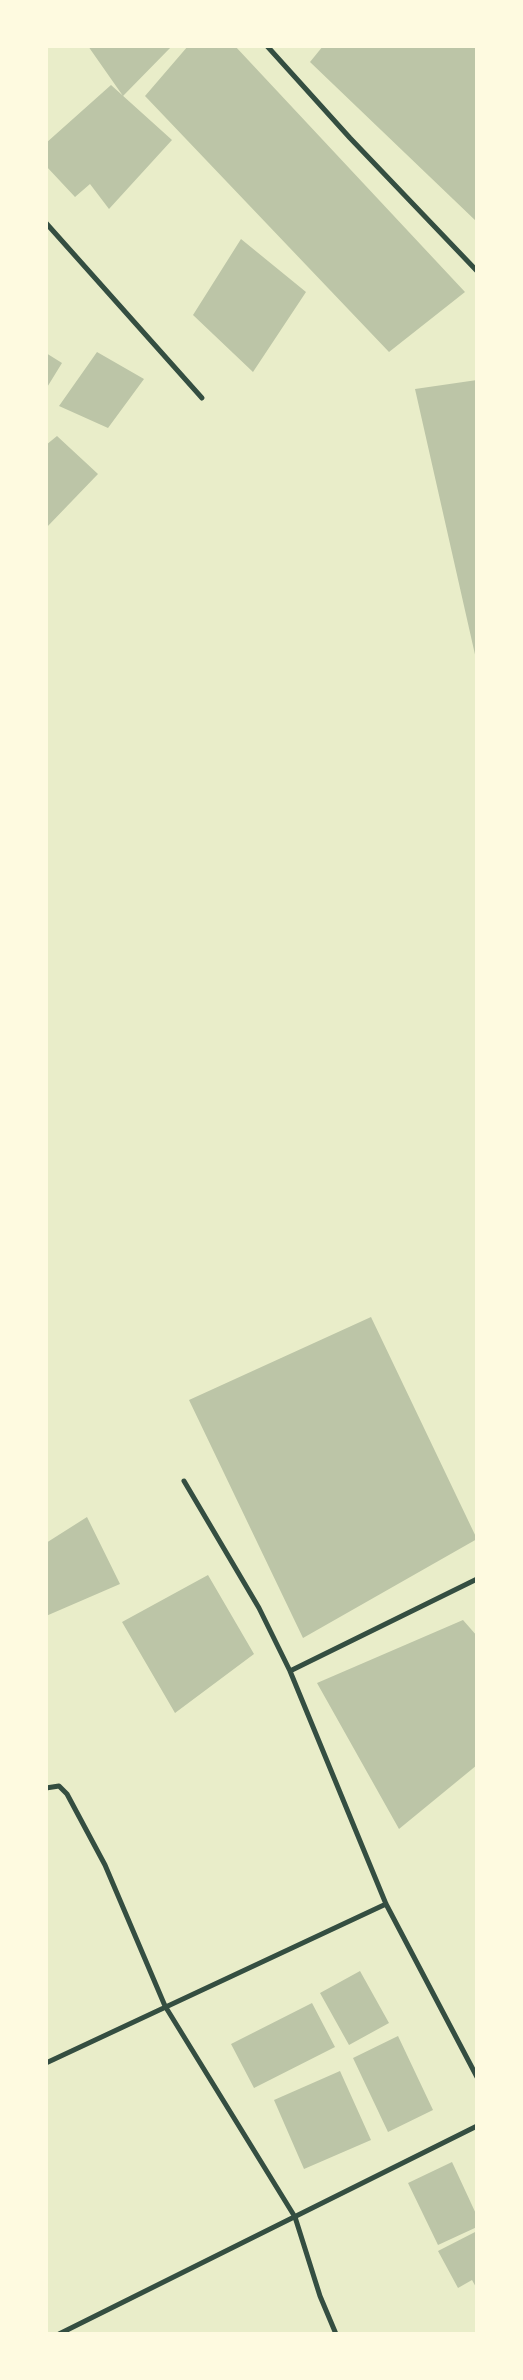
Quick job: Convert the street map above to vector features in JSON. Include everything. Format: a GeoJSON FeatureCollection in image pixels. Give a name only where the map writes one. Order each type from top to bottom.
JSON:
{"type":"FeatureCollection","features":[{"type":"Feature","properties":{"kind":"street"},"geometry":{"type":"LineString","coordinates":[[267,46],[350,138],[477,271]]}},
{"type":"Feature","properties":{"kind":"street"},"geometry":{"type":"LineString","coordinates":[[46,223],[202,398]]}},
{"type":"Feature","properties":{"kind":"street"},"geometry":{"type":"LineString","coordinates":[[184,1481],[259,1608],[290,1671],[386,1904],[477,2077]]}},
{"type":"Feature","properties":{"kind":"street"},"geometry":{"type":"LineString","coordinates":[[290,1671],[477,1579]]}},
{"type":"Feature","properties":{"kind":"street"},"geometry":{"type":"LineString","coordinates":[[46,1788],[59,1786],[68,1794],[105,1865],[165,2006],[294,2217],[320,2296],[336,2334]]}},
{"type":"Feature","properties":{"kind":"street"},"geometry":{"type":"LineString","coordinates":[[46,2063],[386,1904]]}},
{"type":"Feature","properties":{"kind":"street"},"geometry":{"type":"LineString","coordinates":[[59,2334],[477,2126]]}},
{"type":"Feature","properties":{"kind":"building"},"geometry":{"type":"Polygon","coordinates":[[[88,46],[172,46],[123,96],[88,46]]]}},
{"type":"Feature","properties":{"kind":"building"},"geometry":{"type":"Polygon","coordinates":[[[188,46],[235,46],[465,292],[389,352],[145,96],[188,46]]]}},
{"type":"Feature","properties":{"kind":"building"},"geometry":{"type":"Polygon","coordinates":[[[323,46],[477,46],[477,222],[310,62],[323,46]]]}},
{"type":"Feature","properties":{"kind":"building"},"geometry":{"type":"Polygon","coordinates":[[[111,85],[172,140],[109,209],[90,184],[75,197],[46,166],[46,143],[111,85]]]}},
{"type":"Feature","properties":{"kind":"building"},"geometry":{"type":"Polygon","coordinates":[[[241,239],[306,292],[253,372],[193,315],[241,239]]]}},
{"type":"Feature","properties":{"kind":"building"},"geometry":{"type":"Polygon","coordinates":[[[97,352],[144,379],[108,428],[59,406],[97,352]]]}},
{"type":"Feature","properties":{"kind":"building"},"geometry":{"type":"Polygon","coordinates":[[[46,353],[62,363],[46,389],[46,353]]]}},
{"type":"Feature","properties":{"kind":"building"},"geometry":{"type":"Polygon","coordinates":[[[477,380],[477,659],[476,659],[415,389],[477,380]]]}},
{"type":"Feature","properties":{"kind":"building"},"geometry":{"type":"Polygon","coordinates":[[[57,436],[98,474],[46,528],[46,445],[57,436]]]}},
{"type":"Feature","properties":{"kind":"building"},"geometry":{"type":"Polygon","coordinates":[[[371,1317],[477,1539],[303,1638],[189,1400],[371,1317]]]}},
{"type":"Feature","properties":{"kind":"building"},"geometry":{"type":"Polygon","coordinates":[[[87,1517],[120,1584],[46,1616],[46,1543],[87,1517]]]}},
{"type":"Feature","properties":{"kind":"building"},"geometry":{"type":"Polygon","coordinates":[[[208,1575],[254,1654],[175,1713],[122,1622],[208,1575]]]}},
{"type":"Feature","properties":{"kind":"building"},"geometry":{"type":"Polygon","coordinates":[[[463,1620],[477,1636],[477,1765],[399,1829],[317,1683],[463,1620]]]}},
{"type":"Feature","properties":{"kind":"building"},"geometry":{"type":"Polygon","coordinates":[[[360,1971],[389,2023],[349,2045],[320,1993],[360,1971]]]}},
{"type":"Feature","properties":{"kind":"building"},"geometry":{"type":"Polygon","coordinates":[[[312,2003],[335,2047],[254,2088],[231,2044],[312,2003]]]}},
{"type":"Feature","properties":{"kind":"building"},"geometry":{"type":"Polygon","coordinates":[[[398,2036],[433,2110],[388,2132],[353,2058],[398,2036]]]}},
{"type":"Feature","properties":{"kind":"building"},"geometry":{"type":"Polygon","coordinates":[[[340,2071],[371,2140],[304,2169],[274,2100],[340,2071]]]}},
{"type":"Feature","properties":{"kind":"building"},"geometry":{"type":"Polygon","coordinates":[[[452,2162],[477,2216],[477,2227],[438,2245],[408,2183],[452,2162]]]}},
{"type":"Feature","properties":{"kind":"building"},"geometry":{"type":"Polygon","coordinates":[[[477,2231],[477,2289],[472,2280],[458,2288],[438,2251],[477,2231]]]}}]}
